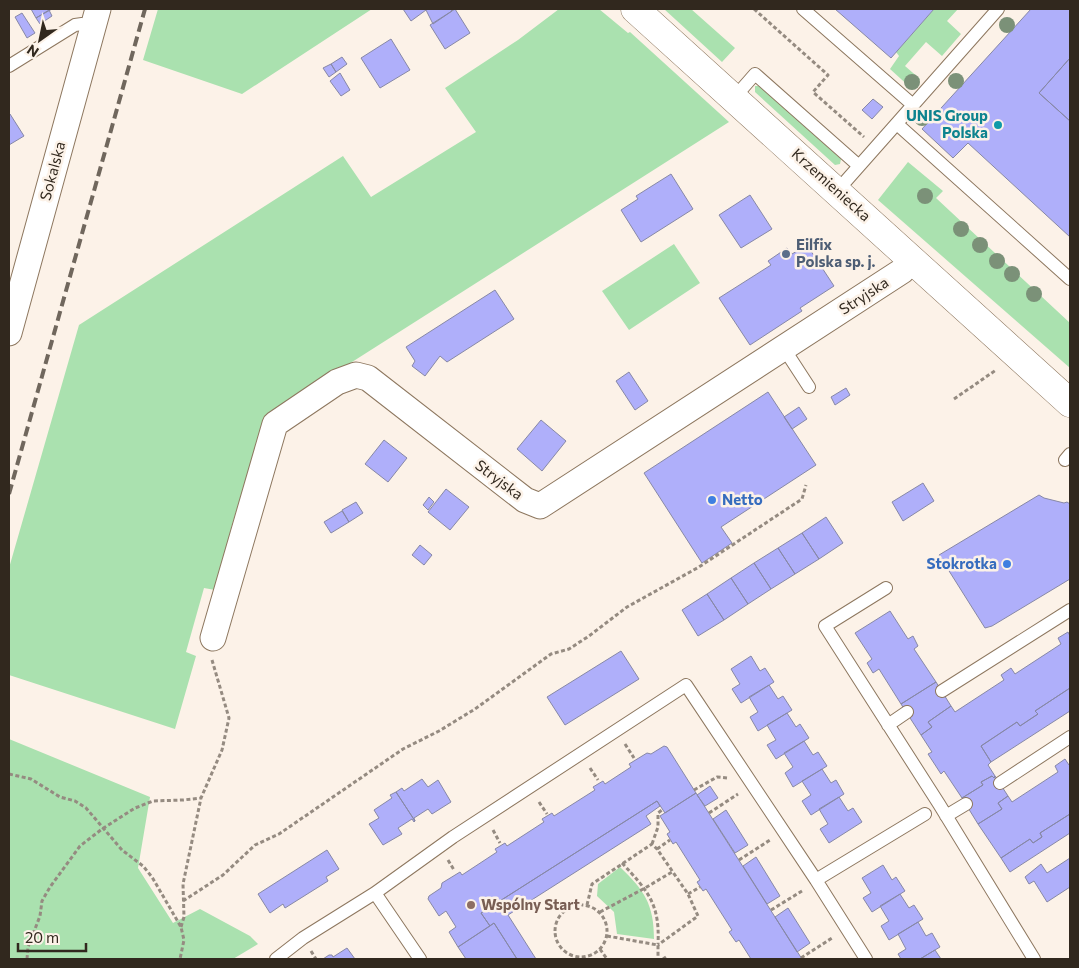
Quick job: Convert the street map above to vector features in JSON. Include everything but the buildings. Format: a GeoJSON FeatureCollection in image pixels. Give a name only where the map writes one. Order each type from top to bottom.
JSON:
{"type":"FeatureCollection","features":[{"type":"Feature","properties":{"kind":"street","name":"Krzemieniecka"},"geometry":{"type":"LineString","coordinates":[[635,9],[1070,403]]}},
{"type":"Feature","properties":{"kind":"street","name":"Sokalska"},"geometry":{"type":"LineString","coordinates":[[9,333],[95,18]]}},
{"type":"Feature","properties":{"kind":"street","name":"Stryjska"},"geometry":{"type":"LineString","coordinates":[[214,638],[275,424],[337,382],[356,374],[368,378],[525,500],[540,506],[902,271],[913,260]]}},
{"type":"Feature","properties":{"kind":"lane"},"geometry":{"type":"LineString","coordinates":[[802,9],[913,105]]}},
{"type":"Feature","properties":{"kind":"lane"},"geometry":{"type":"LineString","coordinates":[[837,191],[998,9]]}},
{"type":"Feature","properties":{"kind":"lane"},"geometry":{"type":"LineString","coordinates":[[9,66],[75,25],[95,18]]}},
{"type":"Feature","properties":{"kind":"lane"},"geometry":{"type":"LineString","coordinates":[[734,98],[755,74],[859,166]]}},
{"type":"Feature","properties":{"kind":"lane"},"geometry":{"type":"LineString","coordinates":[[897,124],[1070,279]]}},
{"type":"Feature","properties":{"kind":"lane"},"geometry":{"type":"LineString","coordinates":[[784,347],[809,387]]}},
{"type":"Feature","properties":{"kind":"lane"},"geometry":{"type":"LineString","coordinates":[[886,588],[825,626],[1034,959]]}},
{"type":"Feature","properties":{"kind":"lane"},"geometry":{"type":"LineString","coordinates":[[942,690],[1070,610]]}},
{"type":"Feature","properties":{"kind":"lane"},"geometry":{"type":"LineString","coordinates":[[276,959],[303,938],[375,893],[453,837],[686,685],[816,880],[866,959]]}},
{"type":"Feature","properties":{"kind":"lane"},"geometry":{"type":"LineString","coordinates":[[888,725],[907,712]]}},
{"type":"Feature","properties":{"kind":"lane"},"geometry":{"type":"LineString","coordinates":[[1000,783],[1070,737]]}},
{"type":"Feature","properties":{"kind":"lane"},"geometry":{"type":"LineString","coordinates":[[946,816],[966,804]]}},
{"type":"Feature","properties":{"kind":"lane"},"geometry":{"type":"LineString","coordinates":[[816,880],[925,814]]}},
{"type":"Feature","properties":{"kind":"lane"},"geometry":{"type":"LineString","coordinates":[[375,893],[420,959]]}},
{"type":"Feature","properties":{"kind":"path"},"geometry":{"type":"LineString","coordinates":[[754,9],[828,75],[813,92],[876,147]]}},
{"type":"Feature","properties":{"kind":"path"},"geometry":{"type":"LineString","coordinates":[[954,398],[998,368]]}},
{"type":"Feature","properties":{"kind":"path"},"geometry":{"type":"LineString","coordinates":[[184,901],[223,875],[255,845],[279,834],[403,749],[439,731],[475,709],[551,654],[570,648],[627,607],[699,567],[802,499],[806,485]]}},
{"type":"Feature","properties":{"kind":"path"},"geometry":{"type":"LineString","coordinates":[[180,959],[184,940],[182,926],[184,917],[183,884],[201,798],[222,750],[229,718],[212,659],[214,638]]}},
{"type":"Feature","properties":{"kind":"path"},"geometry":{"type":"LineString","coordinates":[[617,747],[624,743],[634,758]]}},
{"type":"Feature","properties":{"kind":"path"},"geometry":{"type":"LineString","coordinates":[[582,769],[589,766],[598,780]]}},
{"type":"Feature","properties":{"kind":"path"},"geometry":{"type":"LineString","coordinates":[[9,774],[31,779],[60,797],[74,801],[86,808],[102,829],[122,850],[143,866],[152,877],[182,926]]}},
{"type":"Feature","properties":{"kind":"path"},"geometry":{"type":"LineString","coordinates":[[694,790],[717,776]]}},
{"type":"Feature","properties":{"kind":"path"},"geometry":{"type":"LineString","coordinates":[[709,812],[738,794]]}},
{"type":"Feature","properties":{"kind":"path"},"geometry":{"type":"LineString","coordinates":[[28,959],[28,947],[40,916],[42,901],[74,852],[102,829],[135,808],[152,801],[201,798]]}},
{"type":"Feature","properties":{"kind":"path"},"geometry":{"type":"LineString","coordinates":[[539,801],[547,814]]}},
{"type":"Feature","properties":{"kind":"path"},"geometry":{"type":"LineString","coordinates":[[587,905],[592,884],[652,844],[658,827],[658,813],[662,810]]}},
{"type":"Feature","properties":{"kind":"path"},"geometry":{"type":"LineString","coordinates":[[493,830],[500,843]]}},
{"type":"Feature","properties":{"kind":"path"},"geometry":{"type":"LineString","coordinates":[[739,860],[770,839],[776,846]]}},
{"type":"Feature","properties":{"kind":"path"},"geometry":{"type":"LineString","coordinates":[[657,849],[670,840]]}},
{"type":"Feature","properties":{"kind":"path"},"geometry":{"type":"LineString","coordinates":[[607,936],[658,944],[698,916],[688,894],[652,844]]}},
{"type":"Feature","properties":{"kind":"path"},"geometry":{"type":"LineString","coordinates":[[447,859],[454,870]]}},
{"type":"Feature","properties":{"kind":"path"},"geometry":{"type":"LineString","coordinates":[[622,864],[646,888],[657,916],[659,929],[658,959]]}},
{"type":"Feature","properties":{"kind":"path"},"geometry":{"type":"LineString","coordinates":[[600,912],[672,872]]}},
{"type":"Feature","properties":{"kind":"path"},"geometry":{"type":"LineString","coordinates":[[688,894],[700,887]]}},
{"type":"Feature","properties":{"kind":"path"},"geometry":{"type":"LineString","coordinates":[[771,910],[800,892]]}},
{"type":"Feature","properties":{"kind":"path"},"geometry":{"type":"LineString","coordinates":[[581,904],[600,912],[605,920],[607,936],[600,949],[589,956],[577,958],[562,950],[557,943],[554,927],[562,913],[568,908],[581,904]]}},
{"type":"Feature","properties":{"kind":"path"},"geometry":{"type":"LineString","coordinates":[[834,937],[838,944]]}},
{"type":"Feature","properties":{"kind":"path"},"geometry":{"type":"LineString","coordinates":[[801,958],[829,940]]}},
{"type":"Feature","properties":{"kind":"path"},"geometry":{"type":"LineString","coordinates":[[600,949],[607,959]]}},
{"type":"Feature","properties":{"kind":"green space"},"geometry":{"type":"Polygon","coordinates":[[[158,9],[372,9],[242,94],[143,60],[158,9]]]}},
{"type":"Feature","properties":{"kind":"green space"},"geometry":{"type":"Polygon","coordinates":[[[559,9],[599,9],[628,33],[630,32],[729,122],[264,418],[215,590],[204,588],[186,652],[196,656],[175,729],[9,675],[9,568],[79,325],[343,156],[371,197],[476,132],[445,88],[518,40],[559,9]]]}},
{"type":"Feature","properties":{"kind":"green space"},"geometry":{"type":"Polygon","coordinates":[[[664,9],[691,9],[735,48],[722,62],[664,9]]]}},
{"type":"Feature","properties":{"kind":"green space"},"geometry":{"type":"Polygon","coordinates":[[[934,9],[958,9],[947,21],[961,34],[942,56],[926,42],[905,66],[920,79],[912,89],[890,69],[899,56],[896,52],[934,9]]]}},
{"type":"Feature","properties":{"kind":"green space"},"geometry":{"type":"Polygon","coordinates":[[[755,86],[761,86],[841,159],[840,164],[835,165],[755,92],[755,86]]]}},
{"type":"Feature","properties":{"kind":"green space"},"geometry":{"type":"Polygon","coordinates":[[[908,162],[943,191],[936,198],[1070,323],[1070,368],[878,200],[908,162]]]}},
{"type":"Feature","properties":{"kind":"green space"},"geometry":{"type":"Polygon","coordinates":[[[674,244],[700,283],[629,330],[602,291],[674,244]]]}},
{"type":"Feature","properties":{"kind":"green space"},"geometry":{"type":"Polygon","coordinates":[[[9,739],[150,797],[138,868],[173,923],[200,909],[250,936],[258,944],[233,959],[9,959],[9,739]]]}},
{"type":"Feature","properties":{"kind":"green space"},"geometry":{"type":"Polygon","coordinates":[[[620,867],[641,891],[650,907],[654,939],[617,934],[614,912],[597,896],[598,884],[620,867]]]}},
{"type":"Feature","properties":{"kind":"railway"},"geometry":{"type":"LineString","coordinates":[[9,494],[145,9]]}},
{"type":"Feature","properties":{"kind":"place","name":"UNIS Group Polska"},"geometry":{"type":"Point","coordinates":[998,125]}},
{"type":"Feature","properties":{"kind":"place","name":"Eilfix Polska sp. j."},"geometry":{"type":"Point","coordinates":[786,254]}},
{"type":"Feature","properties":{"kind":"place","name":"Netto"},"geometry":{"type":"Point","coordinates":[712,500]}},
{"type":"Feature","properties":{"kind":"place","name":"Stokrotka"},"geometry":{"type":"Point","coordinates":[1007,564]}},
{"type":"Feature","properties":{"kind":"place","name":"Wspólny Start"},"geometry":{"type":"Point","coordinates":[471,905]}}]}
